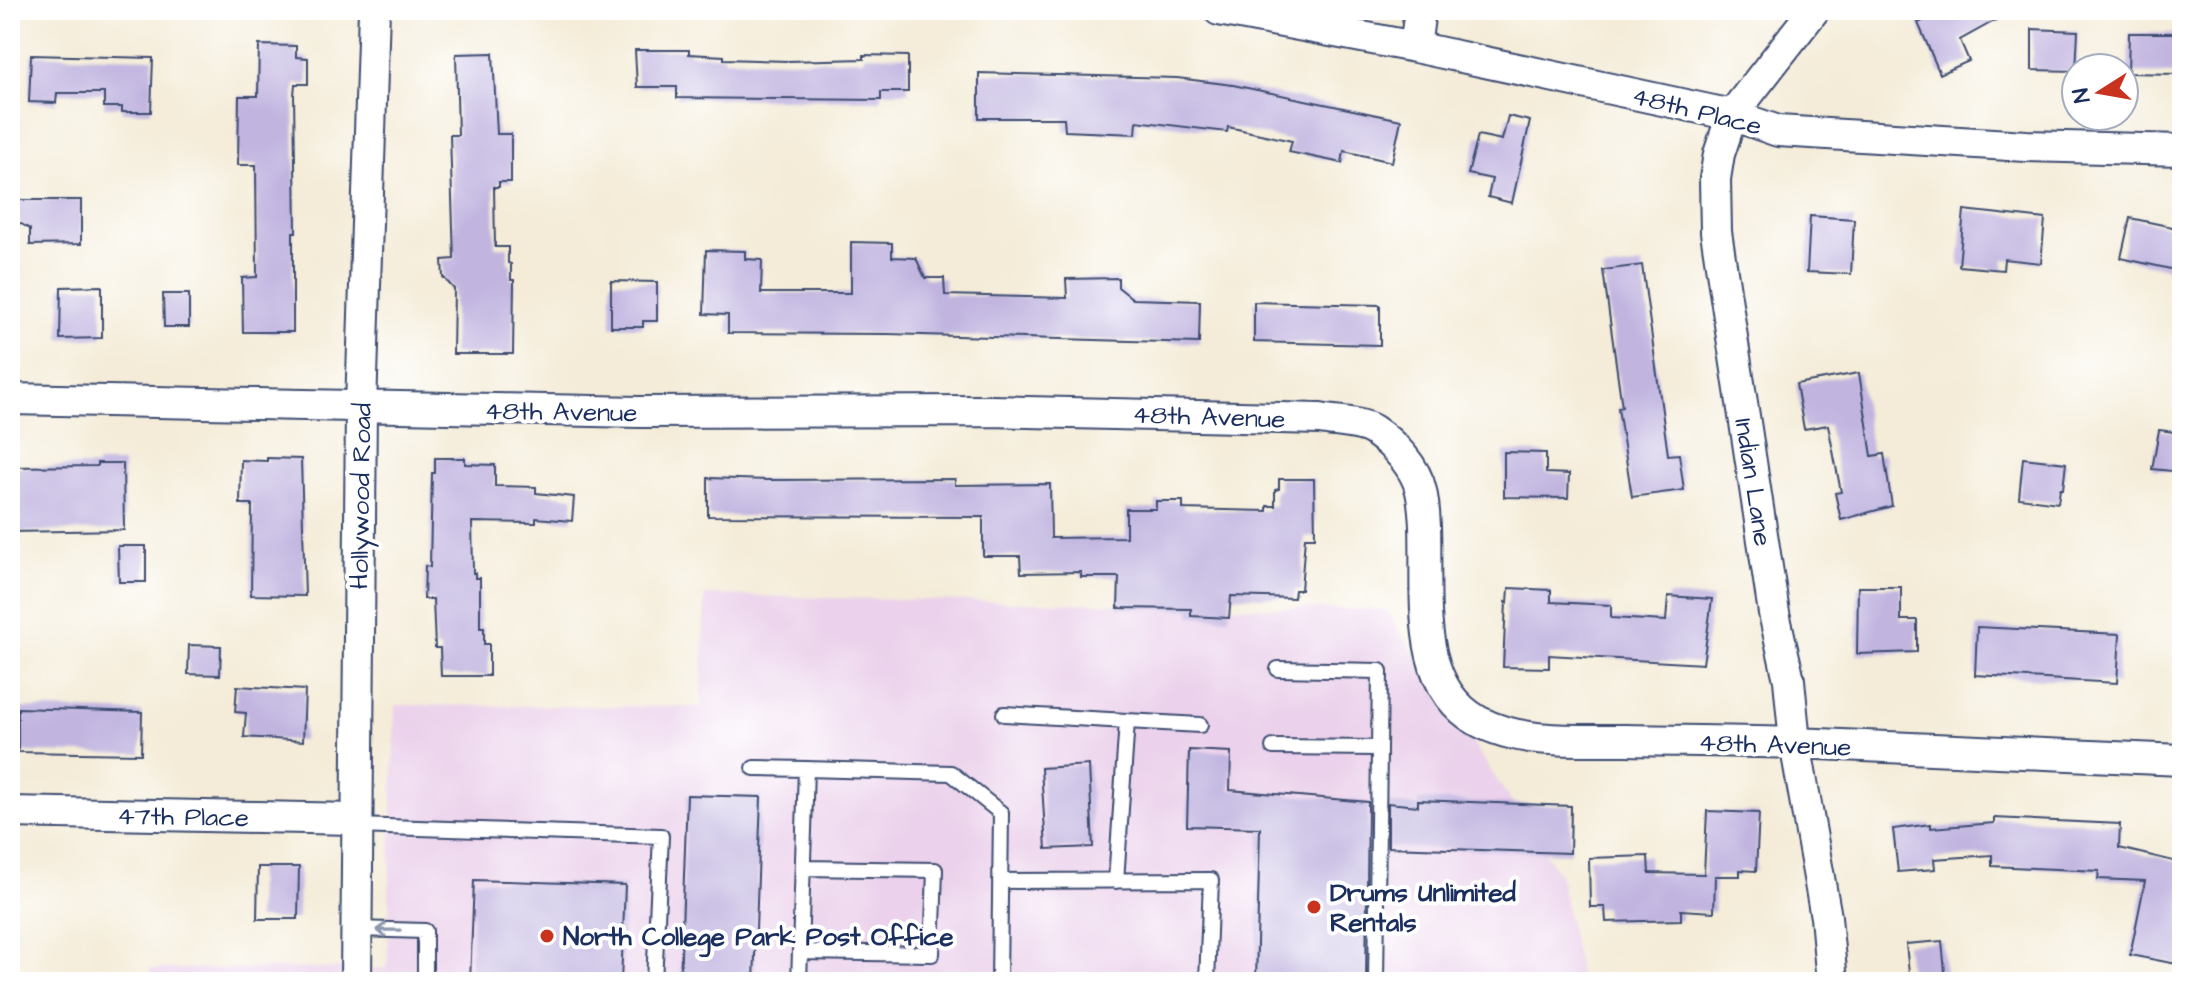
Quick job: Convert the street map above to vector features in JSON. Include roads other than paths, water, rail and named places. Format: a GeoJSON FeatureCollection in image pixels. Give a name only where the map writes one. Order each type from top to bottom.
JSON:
{"type":"FeatureCollection","features":[{"type":"Feature","properties":{"kind":"street","name":"Hollywood Road"},"geometry":{"type":"LineString","coordinates":[[356,982],[361,407],[374,10]]}},
{"type":"Feature","properties":{"kind":"street","name":"48th Place"},"geometry":{"type":"LineString","coordinates":[[1219,10],[1415,47],[1732,115],[1778,131],[2026,146],[2182,150]]}},
{"type":"Feature","properties":{"kind":"street"},"geometry":{"type":"LineString","coordinates":[[1415,47],[1420,10]]}},
{"type":"Feature","properties":{"kind":"street","name":"Indian Lane"},"geometry":{"type":"LineString","coordinates":[[1814,10],[1732,115],[1719,154],[1715,179],[1716,232],[1774,613],[1789,680],[1795,743],[1826,917],[1832,982]]}},
{"type":"Feature","properties":{"kind":"street","name":"48th Avenue"},"geometry":{"type":"LineString","coordinates":[[10,399],[639,412],[1141,413],[1320,419],[1371,429],[1409,464],[1421,488],[1426,536],[1425,615],[1433,658],[1442,681],[1457,705],[1476,720],[1497,730],[1522,736],[1795,743],[2182,760]]}},
{"type":"Feature","properties":{"kind":"street","name":"47th Place"},"geometry":{"type":"LineString","coordinates":[[10,812],[356,823]]}},
{"type":"Feature","properties":{"kind":"lane"},"geometry":{"type":"LineString","coordinates":[[1278,669],[1380,671],[1376,982]]}},
{"type":"Feature","properties":{"kind":"lane"},"geometry":{"type":"LineString","coordinates":[[1004,714],[1200,725]]}},
{"type":"Feature","properties":{"kind":"lane"},"geometry":{"type":"LineString","coordinates":[[1116,881],[1127,721]]}},
{"type":"Feature","properties":{"kind":"lane"},"geometry":{"type":"LineString","coordinates":[[1273,747],[1378,748]]}},
{"type":"Feature","properties":{"kind":"lane"},"geometry":{"type":"LineString","coordinates":[[754,768],[951,773],[1001,813],[999,982]]}},
{"type":"Feature","properties":{"kind":"lane"},"geometry":{"type":"LineString","coordinates":[[799,982],[806,769]]}},
{"type":"Feature","properties":{"kind":"lane"},"geometry":{"type":"LineString","coordinates":[[356,823],[661,836],[654,982]]}},
{"type":"Feature","properties":{"kind":"lane"},"geometry":{"type":"LineString","coordinates":[[800,952],[932,954],[935,870],[803,868]]}},
{"type":"Feature","properties":{"kind":"lane"},"geometry":{"type":"LineString","coordinates":[[1000,881],[1211,880],[1207,982]]}},
{"type":"Feature","properties":{"kind":"lane"},"geometry":{"type":"LineString","coordinates":[[356,929],[425,931],[425,982]]}},
{"type":"Feature","properties":{"kind":"place","name":"Drums Unlimited Rentals"},"geometry":{"type":"Point","coordinates":[1314,907]}},
{"type":"Feature","properties":{"kind":"place","name":"North College Park Post Office"},"geometry":{"type":"Point","coordinates":[547,936]}}]}
